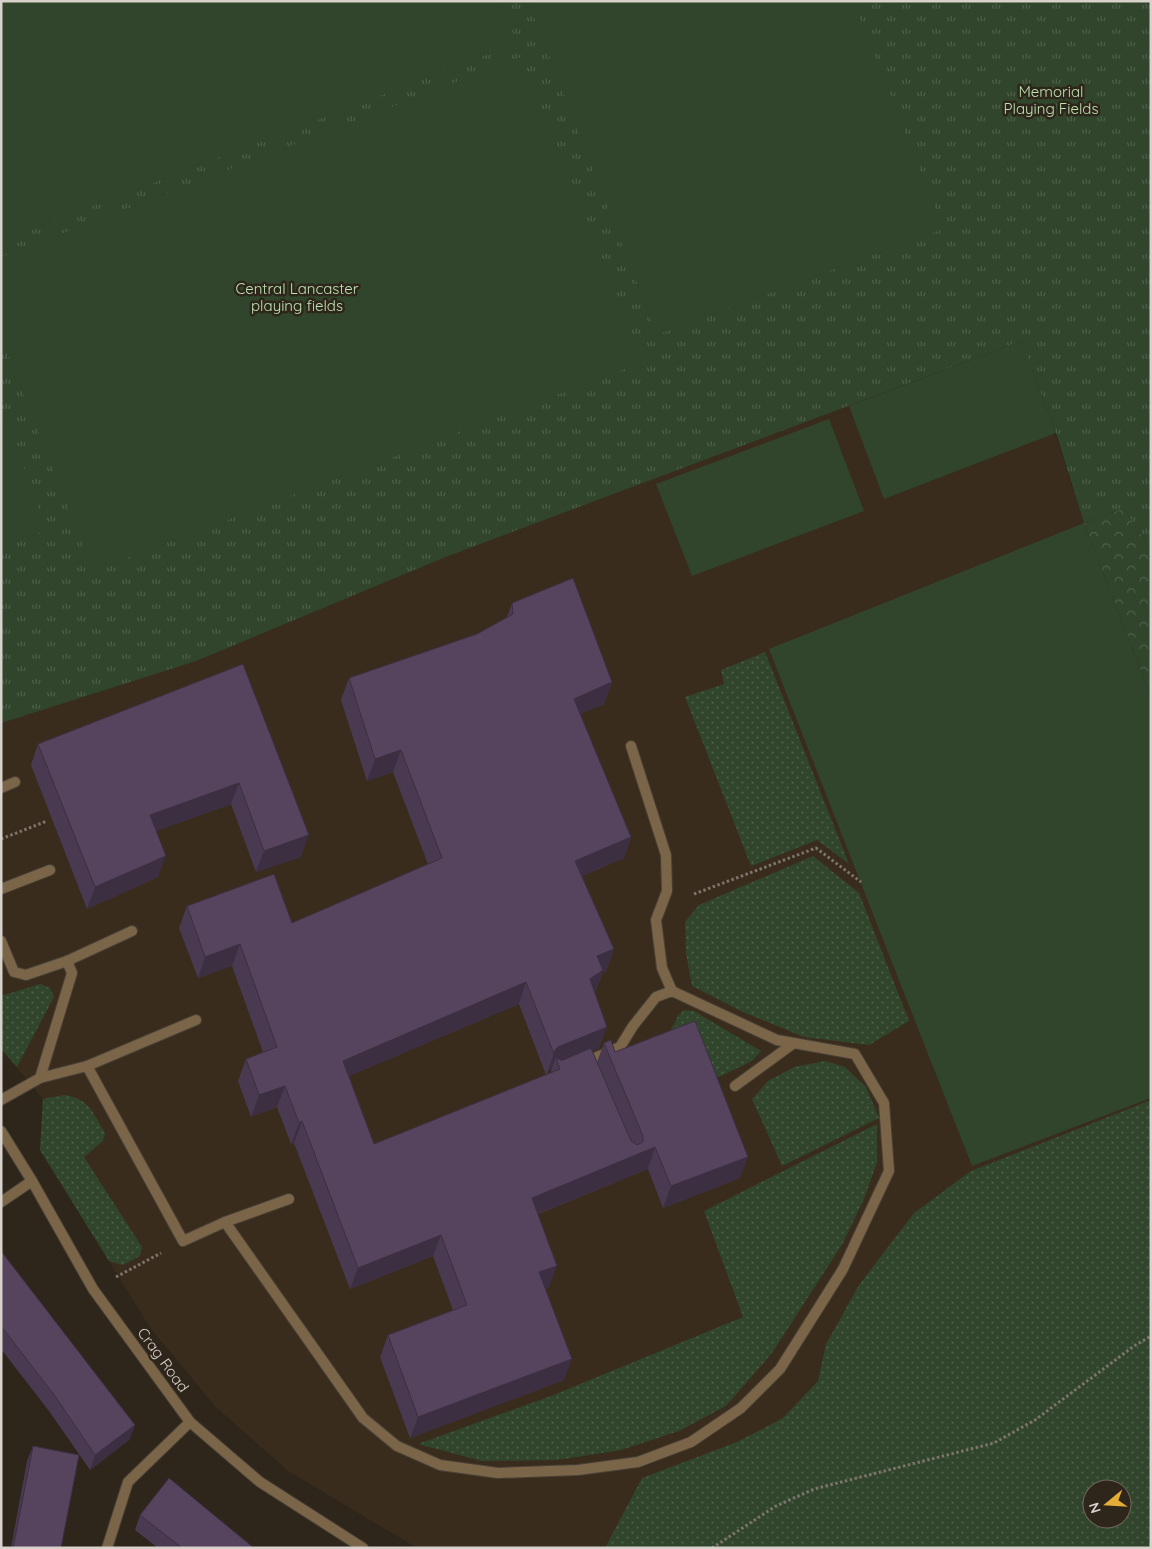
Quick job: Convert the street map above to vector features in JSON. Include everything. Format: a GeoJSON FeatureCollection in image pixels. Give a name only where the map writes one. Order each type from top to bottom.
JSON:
{"type":"FeatureCollection","features":[{"type":"Feature","properties":{"kind":"street"},"geometry":{"type":"LineString","coordinates":[[224,1222],[363,1418],[397,1446],[440,1465],[498,1474],[578,1470],[638,1462],[691,1442],[741,1408],[780,1369],[843,1269],[889,1171],[884,1103],[855,1054],[777,1040],[672,991],[662,968],[656,920],[667,891],[666,855],[631,746]]}},
{"type":"Feature","properties":{"kind":"street"},"geometry":{"type":"LineString","coordinates":[[1,788],[15,782]]}},
{"type":"Feature","properties":{"kind":"street"},"geometry":{"type":"LineString","coordinates":[[1,889],[50,870]]}},
{"type":"Feature","properties":{"kind":"street"},"geometry":{"type":"LineString","coordinates":[[1,941],[14,972],[26,975],[67,961],[132,931]]}},
{"type":"Feature","properties":{"kind":"street"},"geometry":{"type":"LineString","coordinates":[[40,1078],[72,973],[67,961]]}},
{"type":"Feature","properties":{"kind":"street"},"geometry":{"type":"LineString","coordinates":[[570,1068],[589,1065],[620,1047],[633,1026],[656,997],[672,991]]}},
{"type":"Feature","properties":{"kind":"street"},"geometry":{"type":"LineString","coordinates":[[1,1100],[40,1078],[87,1066],[196,1020]]}},
{"type":"Feature","properties":{"kind":"street"},"geometry":{"type":"LineString","coordinates":[[735,1086],[794,1043]]}},
{"type":"Feature","properties":{"kind":"street"},"geometry":{"type":"LineString","coordinates":[[87,1066],[183,1242],[224,1222],[288,1199]]}},
{"type":"Feature","properties":{"kind":"street","name":"Crag Road"},"geometry":{"type":"LineString","coordinates":[[1,1131],[32,1181],[93,1289],[190,1422],[260,1482],[363,1548]]}},
{"type":"Feature","properties":{"kind":"street"},"geometry":{"type":"LineString","coordinates":[[1,1202],[32,1181]]}},
{"type":"Feature","properties":{"kind":"street"},"geometry":{"type":"LineString","coordinates":[[107,1548],[128,1482],[190,1422]]}},
{"type":"Feature","properties":{"kind":"path"},"geometry":{"type":"LineString","coordinates":[[1,839],[47,821]]}},
{"type":"Feature","properties":{"kind":"path"},"geometry":{"type":"LineString","coordinates":[[662,906],[816,848],[861,882]]}},
{"type":"Feature","properties":{"kind":"path"},"geometry":{"type":"LineString","coordinates":[[93,1289],[183,1242]]}},
{"type":"Feature","properties":{"kind":"path"},"geometry":{"type":"LineString","coordinates":[[712,1548],[776,1506],[814,1488],[994,1443],[1035,1420],[1134,1346],[1151,1336]]}},
{"type":"Feature","properties":{"kind":"shaded area"},"geometry":{"type":"Polygon","coordinates":[[[1,1],[915,1],[1084,523],[1151,697],[1151,1272],[691,1548],[417,1548],[288,1471],[215,1406],[151,1329],[40,1150],[43,1099],[1,1049],[1,1]]]}},
{"type":"Feature","properties":{"kind":"green space","name":"Central Lancaster playing fields"},"geometry":{"type":"Polygon","coordinates":[[[1,1],[1151,1],[1151,550],[1124,508],[1084,523],[1056,433],[1021,341],[443,558],[196,661],[1,723],[1,1]]]}},
{"type":"Feature","properties":{"kind":"green space"},"geometry":{"type":"Polygon","coordinates":[[[1,1],[501,1],[517,43],[1,241],[1,1]]]}},
{"type":"Feature","properties":{"kind":"green space"},"geometry":{"type":"Polygon","coordinates":[[[528,1],[853,1],[943,229],[657,335],[528,1]]]}},
{"type":"Feature","properties":{"kind":"green space"},"geometry":{"type":"Polygon","coordinates":[[[521,57],[643,362],[93,571],[1,337],[1,257],[521,57]]]}},
{"type":"Feature","properties":{"kind":"green space"},"geometry":{"type":"Polygon","coordinates":[[[1021,341],[1056,433],[884,499],[849,406],[1021,341]]]}},
{"type":"Feature","properties":{"kind":"green space"},"geometry":{"type":"Polygon","coordinates":[[[1,405],[47,530],[1,547],[1,405]]]}},
{"type":"Feature","properties":{"kind":"green space"},"geometry":{"type":"Polygon","coordinates":[[[829,419],[864,511],[692,576],[656,484],[829,419]]]}},
{"type":"Feature","properties":{"kind":"green space"},"geometry":{"type":"Polygon","coordinates":[[[1124,508],[1151,550],[1151,697],[1084,523],[1124,508]]]}},
{"type":"Feature","properties":{"kind":"green space"},"geometry":{"type":"Polygon","coordinates":[[[1084,523],[1151,697],[1151,1098],[972,1166],[769,649],[1084,523]]]}},
{"type":"Feature","properties":{"kind":"green space"},"geometry":{"type":"Polygon","coordinates":[[[765,652],[849,864],[817,840],[751,866],[685,697],[724,684],[721,670],[765,652]]]}},
{"type":"Feature","properties":{"kind":"green space"},"geometry":{"type":"Polygon","coordinates":[[[813,856],[859,893],[909,1021],[869,1045],[804,1037],[743,1012],[692,986],[686,953],[685,922],[699,905],[813,856]]]}},
{"type":"Feature","properties":{"kind":"green space"},"geometry":{"type":"Polygon","coordinates":[[[40,984],[50,988],[54,997],[17,1067],[1,1049],[1,996],[40,984]]]}},
{"type":"Feature","properties":{"kind":"green space"},"geometry":{"type":"Polygon","coordinates":[[[684,1010],[694,1011],[761,1051],[752,1061],[719,1077],[707,1073],[664,1043],[678,1016],[684,1010]]]}},
{"type":"Feature","properties":{"kind":"green space"},"geometry":{"type":"Polygon","coordinates":[[[825,1061],[845,1067],[866,1087],[879,1118],[782,1166],[752,1099],[768,1081],[794,1067],[825,1061]]]}},
{"type":"Feature","properties":{"kind":"green space"},"geometry":{"type":"Polygon","coordinates":[[[64,1095],[80,1100],[90,1108],[105,1133],[103,1141],[84,1157],[142,1247],[140,1256],[123,1265],[109,1261],[40,1150],[43,1099],[64,1095]]]}},
{"type":"Feature","properties":{"kind":"green space"},"geometry":{"type":"Polygon","coordinates":[[[1151,1100],[1151,1548],[605,1548],[642,1478],[737,1442],[783,1418],[818,1381],[826,1344],[859,1285],[914,1213],[971,1171],[1151,1100]]]}},
{"type":"Feature","properties":{"kind":"green space"},"geometry":{"type":"Polygon","coordinates":[[[877,1124],[877,1162],[864,1199],[843,1243],[772,1353],[726,1406],[679,1431],[621,1450],[557,1460],[482,1461],[418,1444],[551,1396],[743,1317],[704,1211],[877,1124]]]}},
{"type":"Feature","properties":{"kind":"building"},"geometry":{"type":"Polygon","coordinates":[[[573,578],[612,682],[574,699],[631,837],[575,861],[614,949],[597,956],[603,970],[590,979],[607,1027],[558,1047],[554,1054],[526,982],[343,1061],[374,1144],[560,1069],[556,1057],[563,1060],[591,1048],[631,1141],[637,1145],[643,1142],[643,1136],[604,1043],[611,1040],[615,1052],[695,1021],[748,1157],[671,1186],[655,1147],[532,1198],[557,1266],[539,1272],[572,1359],[418,1417],[388,1335],[467,1305],[441,1235],[358,1268],[302,1121],[299,1123],[285,1086],[259,1095],[246,1059],[277,1047],[240,944],[205,957],[187,906],[274,874],[292,923],[442,858],[401,750],[375,759],[349,678],[477,634],[513,614],[512,603],[573,578]]]}},
{"type":"Feature","properties":{"kind":"building"},"geometry":{"type":"Polygon","coordinates":[[[243,664],[309,835],[264,851],[239,783],[150,815],[166,856],[95,887],[38,744],[243,664]]]}},
{"type":"Feature","properties":{"kind":"building"},"geometry":{"type":"Polygon","coordinates":[[[1,1251],[135,1425],[95,1455],[55,1396],[1,1326],[1,1251]]]}},
{"type":"Feature","properties":{"kind":"building"},"geometry":{"type":"Polygon","coordinates":[[[33,1446],[79,1455],[61,1548],[13,1548],[33,1446]]]}},
{"type":"Feature","properties":{"kind":"building"},"geometry":{"type":"Polygon","coordinates":[[[169,1478],[254,1548],[182,1548],[140,1515],[169,1478]]]}},
{"type":"Feature","properties":{"kind":"park label","name":"Memorial Playing Fields"},"geometry":{"type":"Point","coordinates":[1051,100]}}]}
